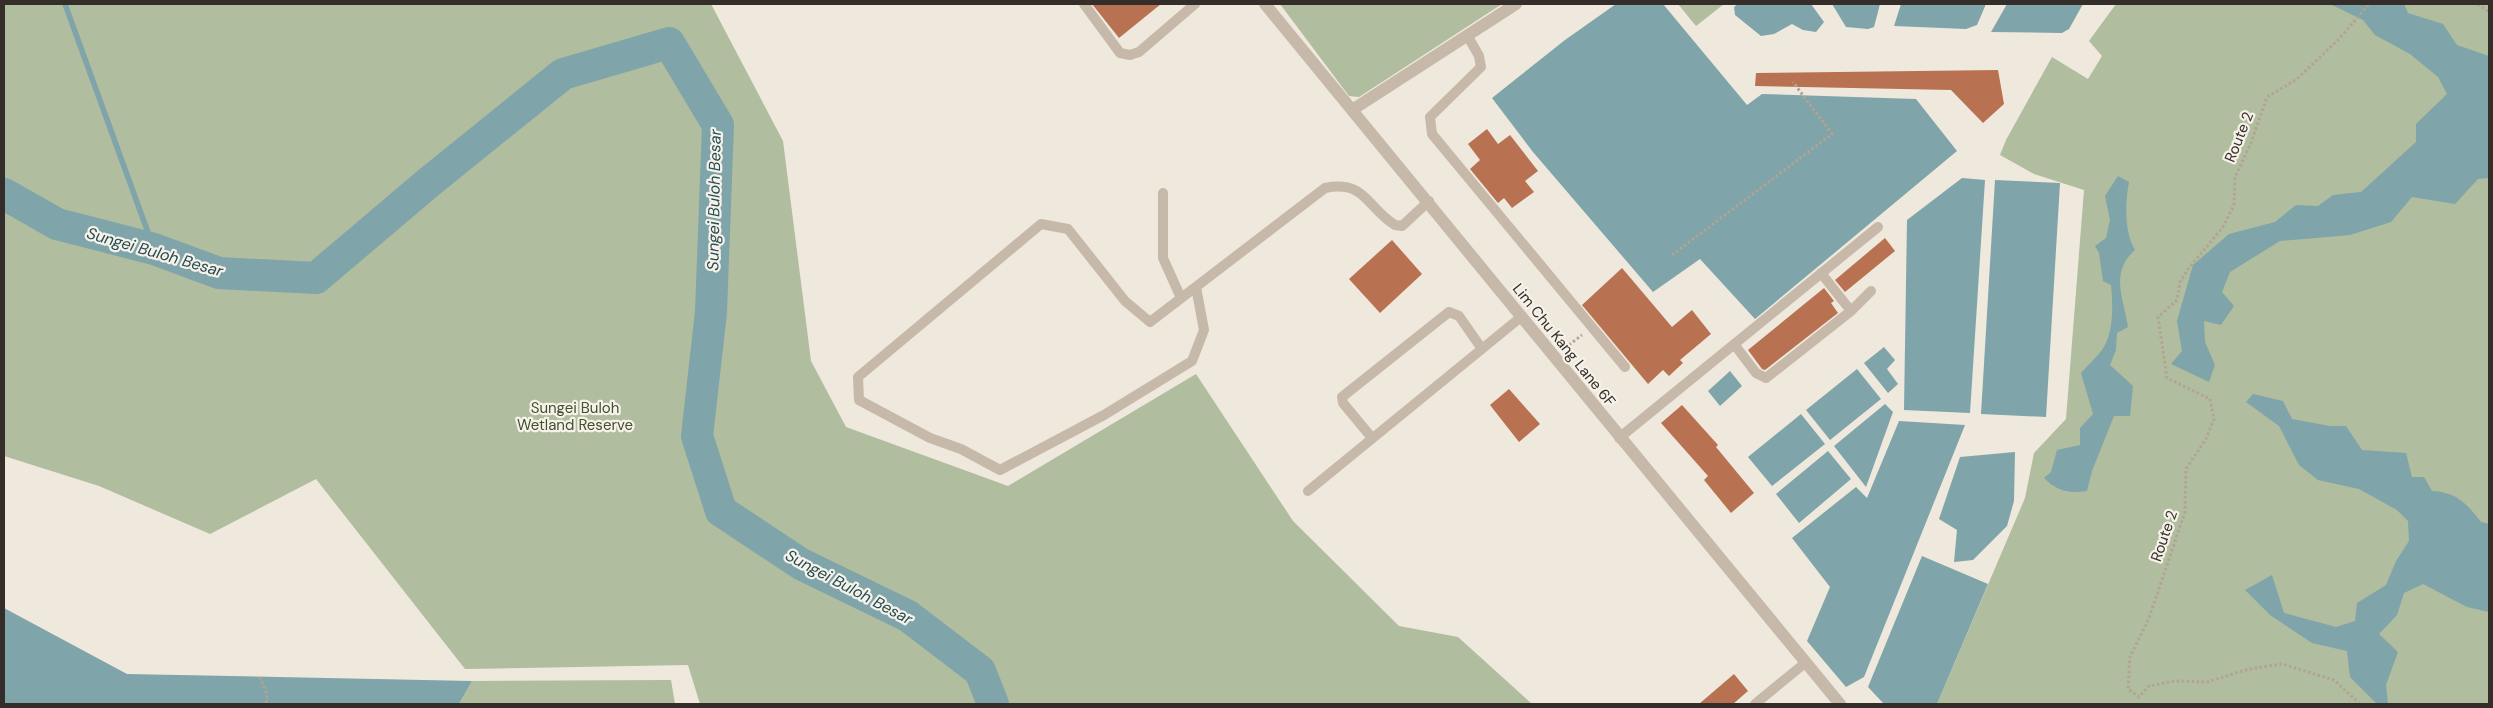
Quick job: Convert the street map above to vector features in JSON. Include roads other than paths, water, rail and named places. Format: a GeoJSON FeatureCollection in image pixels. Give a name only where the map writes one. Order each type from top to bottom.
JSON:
{"type":"FeatureCollection","features":[{"type":"Feature","properties":{"kind":"street","name":"Lim Chu Kang Lane 6F"},"geometry":{"type":"LineString","coordinates":[[1265,4],[1429,201],[1553,359],[1840,704]]}},
{"type":"Feature","properties":{"kind":"street"},"geometry":{"type":"LineString","coordinates":[[1352,110],[1516,4]]}},
{"type":"Feature","properties":{"kind":"lane"},"geometry":{"type":"LineString","coordinates":[[1084,4],[1120,53],[1130,55],[1139,52],[1195,4]]}},
{"type":"Feature","properties":{"kind":"lane"},"geometry":{"type":"LineString","coordinates":[[1467,35],[1479,56],[1481,67],[1430,117],[1432,134],[1625,367]]}},
{"type":"Feature","properties":{"kind":"lane"},"geometry":{"type":"LineString","coordinates":[[1196,288],[1204,330],[1192,361],[1104,415],[1000,470],[961,449],[930,438],[859,400],[858,376],[1041,224],[1068,229],[1125,301],[1150,322],[1325,188],[1348,186],[1358,191],[1394,225],[1402,226],[1429,201]]}},
{"type":"Feature","properties":{"kind":"lane"},"geometry":{"type":"LineString","coordinates":[[1163,193],[1163,258],[1181,298]]}},
{"type":"Feature","properties":{"kind":"lane"},"geometry":{"type":"LineString","coordinates":[[1619,438],[1878,227]]}},
{"type":"Feature","properties":{"kind":"lane"},"geometry":{"type":"LineString","coordinates":[[1821,273],[1851,311]]}},
{"type":"Feature","properties":{"kind":"lane"},"geometry":{"type":"LineString","coordinates":[[1734,344],[1756,373],[1766,378],[1851,311],[1871,292]]}},
{"type":"Feature","properties":{"kind":"lane"},"geometry":{"type":"LineString","coordinates":[[1372,438],[1343,403],[1342,397],[1449,312],[1459,316],[1482,349]]}},
{"type":"Feature","properties":{"kind":"lane"},"geometry":{"type":"LineString","coordinates":[[1308,491],[1521,317]]}},
{"type":"Feature","properties":{"kind":"lane"},"geometry":{"type":"LineString","coordinates":[[1755,704],[1805,662]]}},
{"type":"Feature","properties":{"kind":"water"},"geometry":{"type":"Polygon","coordinates":[[[1616,4],[1663,4],[1747,105],[1762,94],[1916,99],[1957,151],[1755,319],[1700,259],[1653,292],[1533,152],[1492,98],[1565,40],[1616,4]]]}},
{"type":"Feature","properties":{"kind":"water"},"geometry":{"type":"Polygon","coordinates":[[[1738,4],[1811,4],[1824,22],[1816,32],[1803,30],[1792,24],[1774,34],[1761,36],[1735,15],[1734,7],[1738,4]]]}},
{"type":"Feature","properties":{"kind":"water"},"geometry":{"type":"Polygon","coordinates":[[[1832,4],[1880,4],[1874,27],[1868,29],[1846,27],[1832,4]]]}},
{"type":"Feature","properties":{"kind":"water"},"geometry":{"type":"Polygon","coordinates":[[[1901,4],[1986,4],[1977,25],[1966,29],[1894,26],[1901,4]]]}},
{"type":"Feature","properties":{"kind":"water"},"geometry":{"type":"Polygon","coordinates":[[[2007,4],[2083,4],[2069,29],[2062,33],[1991,32],[2007,4]]]}},
{"type":"Feature","properties":{"kind":"water"},"geometry":{"type":"Polygon","coordinates":[[[2330,4],[2404,4],[2408,13],[2443,24],[2457,45],[2489,56],[2489,178],[2478,179],[2455,204],[2412,197],[2391,222],[2350,235],[2280,241],[2230,272],[2222,292],[2234,306],[2221,325],[2204,321],[2205,342],[2215,365],[2209,382],[2171,364],[2182,351],[2177,321],[2193,265],[2229,234],[2275,222],[2296,205],[2318,206],[2333,195],[2361,192],[2416,142],[2416,124],[2447,94],[2438,77],[2410,54],[2375,35],[2363,20],[2330,4]]]}},
{"type":"Feature","properties":{"kind":"water"},"geometry":{"type":"Polygon","coordinates":[[[2118,176],[2129,182],[2126,217],[2131,242],[2135,250],[2122,268],[2120,277],[2120,287],[2128,327],[2117,333],[2116,350],[2110,365],[2133,386],[2130,416],[2114,416],[2092,471],[2087,491],[2069,492],[2059,489],[2044,478],[2051,472],[2057,450],[2080,445],[2080,428],[2093,414],[2081,373],[2102,350],[2111,327],[2111,285],[2103,281],[2099,253],[2095,246],[2106,238],[2110,220],[2105,196],[2118,176]]]}},
{"type":"Feature","properties":{"kind":"water"},"geometry":{"type":"Polygon","coordinates":[[[1962,178],[1985,180],[1970,413],[1904,410],[1907,220],[1962,178]]]}},
{"type":"Feature","properties":{"kind":"water"},"geometry":{"type":"Polygon","coordinates":[[[1995,180],[2060,183],[2046,417],[1981,414],[1995,180]]]}},
{"type":"Feature","properties":{"kind":"water"},"geometry":{"type":"Polygon","coordinates":[[[1884,347],[1895,360],[1887,369],[1898,384],[1888,393],[1864,363],[1884,347]]]}},
{"type":"Feature","properties":{"kind":"water"},"geometry":{"type":"Polygon","coordinates":[[[1857,369],[1881,399],[1830,440],[1806,410],[1857,369]]]}},
{"type":"Feature","properties":{"kind":"water"},"geometry":{"type":"Polygon","coordinates":[[[1730,371],[1742,386],[1720,406],[1708,391],[1730,371]]]}},
{"type":"Feature","properties":{"kind":"water"},"geometry":{"type":"Polygon","coordinates":[[[2253,394],[2283,401],[2292,419],[2330,426],[2346,426],[2362,450],[2406,453],[2412,477],[2424,477],[2432,491],[2448,494],[2461,500],[2481,522],[2489,524],[2489,612],[2467,607],[2423,584],[2404,593],[2397,615],[2379,634],[2398,652],[2386,685],[2388,704],[2377,704],[2350,677],[2347,651],[2312,643],[2270,615],[2245,590],[2272,575],[2284,613],[2336,627],[2355,621],[2357,603],[2386,585],[2396,561],[2409,541],[2408,521],[2397,510],[2359,489],[2318,480],[2299,465],[2279,426],[2246,402],[2253,394]]]}},
{"type":"Feature","properties":{"kind":"water"},"geometry":{"type":"Polygon","coordinates":[[[1885,404],[1893,412],[1866,487],[1834,446],[1885,404]]]}},
{"type":"Feature","properties":{"kind":"water"},"geometry":{"type":"Polygon","coordinates":[[[1801,414],[1825,444],[1772,486],[1748,457],[1801,414]]]}},
{"type":"Feature","properties":{"kind":"water"},"geometry":{"type":"Polygon","coordinates":[[[1899,421],[1965,425],[1864,677],[1846,687],[1807,641],[1830,587],[1792,538],[1856,487],[1867,498],[1899,421]]]}},
{"type":"Feature","properties":{"kind":"water"},"geometry":{"type":"Polygon","coordinates":[[[1828,451],[1851,479],[1799,523],[1776,494],[1828,451]]]}},
{"type":"Feature","properties":{"kind":"water"},"geometry":{"type":"Polygon","coordinates":[[[2015,452],[2014,501],[2007,526],[1973,560],[1954,562],[1957,530],[1939,519],[1960,457],[2015,452]]]}},
{"type":"Feature","properties":{"kind":"water"},"geometry":{"type":"Polygon","coordinates":[[[1922,556],[1988,584],[1937,704],[1884,704],[1868,687],[1922,556]]]}},
{"type":"Feature","properties":{"kind":"water"},"geometry":{"type":"Polygon","coordinates":[[[4,608],[127,674],[472,681],[459,704],[4,704],[4,608]]]}},
{"type":"Feature","properties":{"kind":"waterway"},"geometry":{"type":"LineString","coordinates":[[65,4],[154,249]]}},
{"type":"Feature","properties":{"kind":"waterway","name":"Sungei Buloh Besar"},"geometry":{"type":"LineString","coordinates":[[4,194],[57,224],[154,249],[219,273],[316,278],[428,183],[563,74],[669,43],[718,125],[711,312],[697,436],[721,511],[801,564],[908,616],[980,671],[993,704]]}},
{"type":"Feature","properties":{"kind":"park label","name":"Sungei Buloh Wetland Reserve"},"geometry":{"type":"Point","coordinates":[575,416]}}]}
